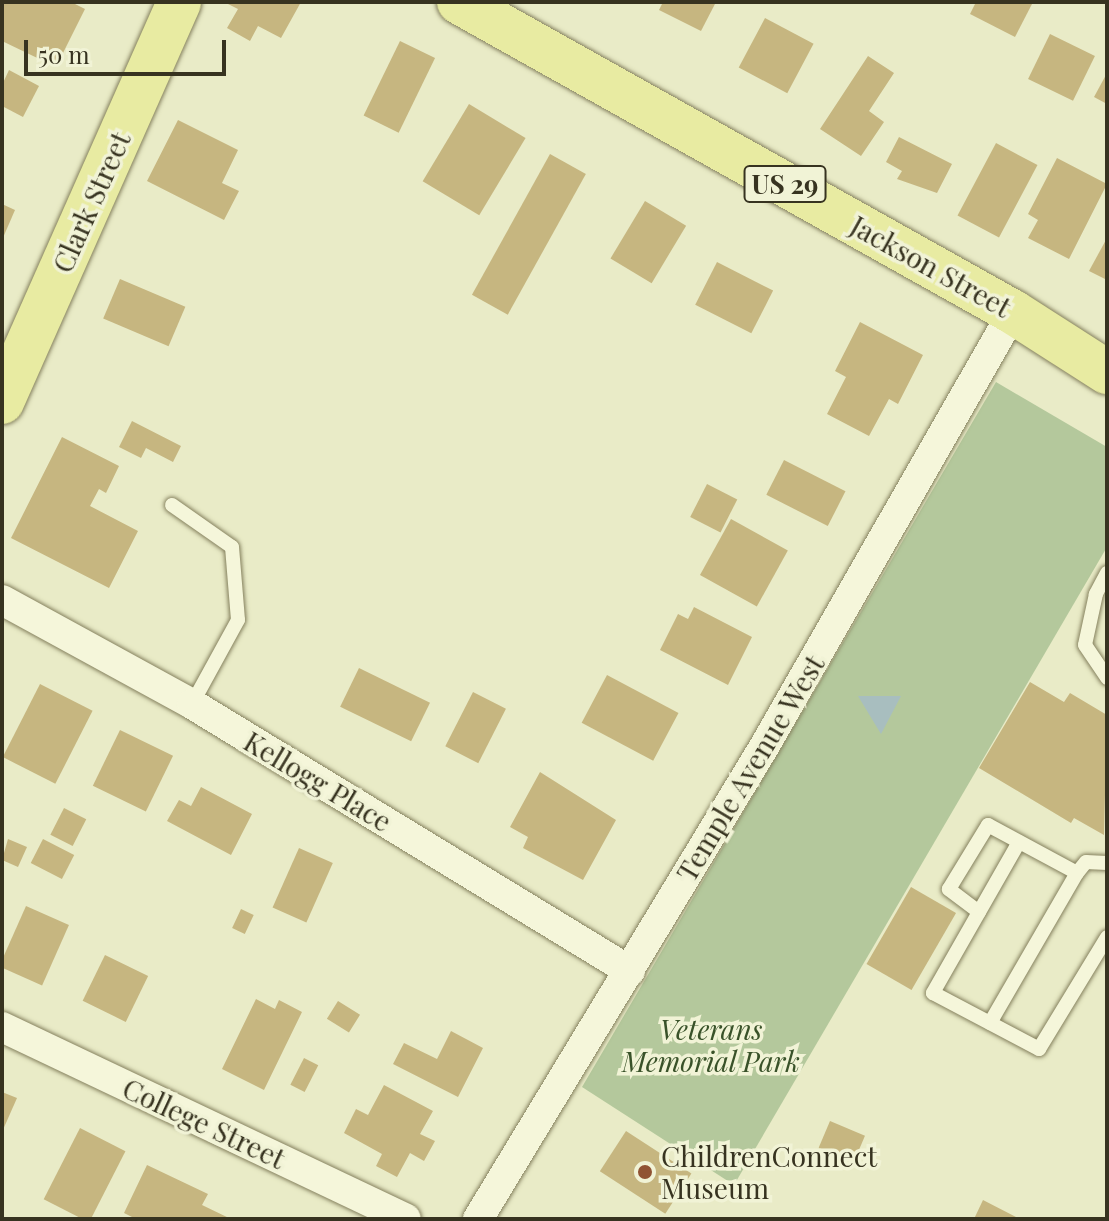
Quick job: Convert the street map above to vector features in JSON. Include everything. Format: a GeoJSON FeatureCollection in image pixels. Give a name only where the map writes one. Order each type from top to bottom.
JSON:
{"type":"FeatureCollection","features":[{"type":"Feature","properties":{"kind":"main road","name":"Clark Street"},"geometry":{"type":"LineString","coordinates":[[2,402],[179,2]]}},
{"type":"Feature","properties":{"kind":"main road","name":"Jackson Street"},"geometry":{"type":"LineString","coordinates":[[459,2],[1013,312],[1107,372]]}},
{"type":"Feature","properties":{"kind":"street","name":"Temple Avenue West"},"geometry":{"type":"LineString","coordinates":[[478,1219],[630,971],[1013,312]]}},
{"type":"Feature","properties":{"kind":"street","name":"Kellogg Place"},"geometry":{"type":"LineString","coordinates":[[2,600],[192,704],[630,971]]}},
{"type":"Feature","properties":{"kind":"street","name":"College Street"},"geometry":{"type":"LineString","coordinates":[[2,1027],[406,1219]]}},
{"type":"Feature","properties":{"kind":"lane"},"geometry":{"type":"LineString","coordinates":[[172,505],[232,547],[238,620],[192,704]]}},
{"type":"Feature","properties":{"kind":"lane"},"geometry":{"type":"LineString","coordinates":[[1107,573],[1096,594],[1085,645],[1107,678]]}},
{"type":"Feature","properties":{"kind":"lane"},"geometry":{"type":"LineString","coordinates":[[979,912],[949,889],[982,829],[988,825],[1077,873]]}},
{"type":"Feature","properties":{"kind":"lane"},"geometry":{"type":"LineString","coordinates":[[1019,842],[933,993],[1039,1049],[1107,937]]}},
{"type":"Feature","properties":{"kind":"lane"},"geometry":{"type":"LineString","coordinates":[[990,1023],[1077,873],[1086,862],[1107,863]]}},
{"type":"Feature","properties":{"kind":"green space","name":"Veterans Memorial Park"},"geometry":{"type":"Polygon","coordinates":[[[996,382],[1107,447],[1107,547],[734,1185],[582,1087],[996,382]]]}},
{"type":"Feature","properties":{"kind":"shaded area"},"geometry":{"type":"Polygon","coordinates":[[[858,696],[901,696],[881,734],[858,696]]]}},
{"type":"Feature","properties":{"kind":"building"},"geometry":{"type":"Polygon","coordinates":[[[2,2],[71,2],[85,9],[56,67],[2,41],[2,2]]]}},
{"type":"Feature","properties":{"kind":"building"},"geometry":{"type":"Polygon","coordinates":[[[224,2],[301,2],[281,38],[258,26],[250,41],[227,28],[238,9],[224,2]]]}},
{"type":"Feature","properties":{"kind":"building"},"geometry":{"type":"Polygon","coordinates":[[[663,2],[716,2],[701,31],[659,10],[663,2]]]}},
{"type":"Feature","properties":{"kind":"building"},"geometry":{"type":"Polygon","coordinates":[[[976,2],[1032,4],[1015,37],[970,14],[976,2]]]}},
{"type":"Feature","properties":{"kind":"building"},"geometry":{"type":"Polygon","coordinates":[[[765,18],[814,44],[787,93],[739,67],[765,18]]]}},
{"type":"Feature","properties":{"kind":"building"},"geometry":{"type":"Polygon","coordinates":[[[1050,34],[1095,56],[1073,101],[1028,79],[1050,34]]]}},
{"type":"Feature","properties":{"kind":"building"},"geometry":{"type":"Polygon","coordinates":[[[400,41],[435,58],[399,133],[364,116],[400,41]]]}},
{"type":"Feature","properties":{"kind":"building"},"geometry":{"type":"Polygon","coordinates":[[[868,56],[894,73],[869,111],[884,122],[861,156],[820,129],[868,56]]]}},
{"type":"Feature","properties":{"kind":"building"},"geometry":{"type":"Polygon","coordinates":[[[9,70],[39,86],[23,117],[2,106],[2,85],[9,70]]]}},
{"type":"Feature","properties":{"kind":"building"},"geometry":{"type":"Polygon","coordinates":[[[1107,73],[1107,104],[1094,97],[1107,73]]]}},
{"type":"Feature","properties":{"kind":"building"},"geometry":{"type":"Polygon","coordinates":[[[469,104],[526,138],[479,215],[423,181],[469,104]]]}},
{"type":"Feature","properties":{"kind":"building"},"geometry":{"type":"Polygon","coordinates":[[[178,120],[238,150],[222,183],[239,191],[224,220],[147,181],[178,120]]]}},
{"type":"Feature","properties":{"kind":"building"},"geometry":{"type":"Polygon","coordinates":[[[899,137],[952,164],[937,193],[897,179],[902,171],[886,162],[899,137]]]}},
{"type":"Feature","properties":{"kind":"building"},"geometry":{"type":"Polygon","coordinates":[[[996,143],[1037,165],[999,237],[958,215],[996,143]]]}},
{"type":"Feature","properties":{"kind":"building"},"geometry":{"type":"Polygon","coordinates":[[[550,154],[586,174],[508,315],[472,295],[550,154]]]}},
{"type":"Feature","properties":{"kind":"building"},"geometry":{"type":"Polygon","coordinates":[[[1057,158],[1107,184],[1069,259],[1028,238],[1038,220],[1028,214],[1057,158]]]}},
{"type":"Feature","properties":{"kind":"building"},"geometry":{"type":"Polygon","coordinates":[[[645,201],[686,226],[652,283],[610,258],[645,201]]]}},
{"type":"Feature","properties":{"kind":"building"},"geometry":{"type":"Polygon","coordinates":[[[2,204],[15,210],[2,240],[2,204]]]}},
{"type":"Feature","properties":{"kind":"building"},"geometry":{"type":"Polygon","coordinates":[[[1107,238],[1107,280],[1089,271],[1107,238]]]}},
{"type":"Feature","properties":{"kind":"building"},"geometry":{"type":"Polygon","coordinates":[[[717,262],[773,291],[751,333],[695,305],[717,262]]]}},
{"type":"Feature","properties":{"kind":"building"},"geometry":{"type":"Polygon","coordinates":[[[120,279],[185,307],[169,346],[103,319],[120,279]]]}},
{"type":"Feature","properties":{"kind":"building"},"geometry":{"type":"Polygon","coordinates":[[[860,322],[923,355],[898,404],[889,399],[869,436],[827,414],[846,377],[835,371],[860,322]]]}},
{"type":"Feature","properties":{"kind":"building"},"geometry":{"type":"Polygon","coordinates":[[[132,421],[181,446],[173,462],[146,448],[141,458],[119,447],[132,421]]]}},
{"type":"Feature","properties":{"kind":"building"},"geometry":{"type":"Polygon","coordinates":[[[62,437],[119,466],[106,493],[99,489],[90,506],[138,531],[109,588],[11,538],[62,437]]]}},
{"type":"Feature","properties":{"kind":"building"},"geometry":{"type":"Polygon","coordinates":[[[784,460],[845,491],[828,526],[766,495],[784,460]]]}},
{"type":"Feature","properties":{"kind":"building"},"geometry":{"type":"Polygon","coordinates":[[[707,484],[737,499],[720,532],[690,517],[707,484]]]}},
{"type":"Feature","properties":{"kind":"building"},"geometry":{"type":"Polygon","coordinates":[[[731,519],[788,551],[757,606],[700,575],[731,519]]]}},
{"type":"Feature","properties":{"kind":"building"},"geometry":{"type":"Polygon","coordinates":[[[694,607],[752,637],[728,685],[660,650],[678,614],[688,619],[694,607]]]}},
{"type":"Feature","properties":{"kind":"building"},"geometry":{"type":"Polygon","coordinates":[[[359,668],[430,703],[411,741],[340,707],[359,668]]]}},
{"type":"Feature","properties":{"kind":"building"},"geometry":{"type":"Polygon","coordinates":[[[607,675],[679,713],[653,761],[582,723],[607,675]]]}},
{"type":"Feature","properties":{"kind":"building"},"geometry":{"type":"Polygon","coordinates":[[[1030,682],[1064,702],[1070,693],[1107,715],[1104,835],[1074,818],[1071,823],[979,768],[1030,682]]]}},
{"type":"Feature","properties":{"kind":"building"},"geometry":{"type":"Polygon","coordinates":[[[40,684],[93,711],[55,784],[3,757],[40,684]]]}},
{"type":"Feature","properties":{"kind":"building"},"geometry":{"type":"Polygon","coordinates":[[[473,692],[506,709],[478,763],[445,746],[473,692]]]}},
{"type":"Feature","properties":{"kind":"building"},"geometry":{"type":"Polygon","coordinates":[[[120,730],[173,756],[146,812],[93,786],[120,730]]]}},
{"type":"Feature","properties":{"kind":"building"},"geometry":{"type":"Polygon","coordinates":[[[540,772],[616,820],[583,880],[523,848],[528,837],[510,827],[540,772]]]}},
{"type":"Feature","properties":{"kind":"building"},"geometry":{"type":"Polygon","coordinates":[[[201,787],[252,814],[231,855],[167,821],[179,800],[191,806],[201,787]]]}},
{"type":"Feature","properties":{"kind":"building"},"geometry":{"type":"Polygon","coordinates":[[[64,808],[86,819],[73,846],[50,835],[64,808]]]}},
{"type":"Feature","properties":{"kind":"building"},"geometry":{"type":"Polygon","coordinates":[[[8,839],[27,847],[18,867],[2,860],[8,839]]]}},
{"type":"Feature","properties":{"kind":"building"},"geometry":{"type":"Polygon","coordinates":[[[43,839],[74,855],[62,879],[31,863],[43,839]]]}},
{"type":"Feature","properties":{"kind":"building"},"geometry":{"type":"Polygon","coordinates":[[[299,848],[333,863],[306,922],[273,907],[299,848]]]}},
{"type":"Feature","properties":{"kind":"building"},"geometry":{"type":"Polygon","coordinates":[[[911,887],[956,913],[912,990],[866,964],[911,887]]]}},
{"type":"Feature","properties":{"kind":"building"},"geometry":{"type":"Polygon","coordinates":[[[26,906],[69,925],[42,985],[2,968],[2,960],[26,906]]]}},
{"type":"Feature","properties":{"kind":"building"},"geometry":{"type":"Polygon","coordinates":[[[241,909],[254,915],[245,934],[232,928],[241,909]]]}},
{"type":"Feature","properties":{"kind":"building"},"geometry":{"type":"Polygon","coordinates":[[[105,955],[148,976],[126,1022],[83,1001],[105,955]]]}},
{"type":"Feature","properties":{"kind":"building"},"geometry":{"type":"Polygon","coordinates":[[[256,999],[275,1009],[279,1000],[302,1012],[264,1090],[222,1069],[256,999]]]}},
{"type":"Feature","properties":{"kind":"building"},"geometry":{"type":"Polygon","coordinates":[[[338,1001],[360,1015],[349,1033],[327,1019],[338,1001]]]}},
{"type":"Feature","properties":{"kind":"building"},"geometry":{"type":"Polygon","coordinates":[[[451,1031],[483,1048],[458,1097],[393,1064],[404,1043],[437,1059],[451,1031]]]}},
{"type":"Feature","properties":{"kind":"building"},"geometry":{"type":"Polygon","coordinates":[[[304,1058],[318,1065],[305,1092],[290,1085],[304,1058]]]}},
{"type":"Feature","properties":{"kind":"building"},"geometry":{"type":"Polygon","coordinates":[[[384,1085],[433,1111],[420,1134],[435,1141],[424,1161],[410,1153],[397,1177],[376,1166],[382,1154],[344,1133],[356,1109],[368,1115],[384,1085]]]}},
{"type":"Feature","properties":{"kind":"building"},"geometry":{"type":"Polygon","coordinates":[[[2,1092],[17,1098],[2,1132],[2,1092]]]}},
{"type":"Feature","properties":{"kind":"building"},"geometry":{"type":"Polygon","coordinates":[[[830,1121],[865,1136],[854,1163],[819,1148],[830,1121]]]}},
{"type":"Feature","properties":{"kind":"building"},"geometry":{"type":"Polygon","coordinates":[[[80,1128],[125,1151],[91,1219],[82,1219],[44,1199],[80,1128]]]}},
{"type":"Feature","properties":{"kind":"building","name":"ChildrenConnect Museum"},"geometry":{"type":"Polygon","coordinates":[[[626,1131],[691,1173],[665,1214],[600,1171],[626,1131]]]}},
{"type":"Feature","properties":{"kind":"building"},"geometry":{"type":"Polygon","coordinates":[[[147,1165],[208,1194],[202,1205],[231,1219],[136,1219],[124,1213],[147,1165]]]}},
{"type":"Feature","properties":{"kind":"building"},"geometry":{"type":"Polygon","coordinates":[[[983,1200],[1016,1217],[1015,1219],[974,1219],[983,1200]]]}},
{"type":"Feature","properties":{"kind":"place","name":"ChildrenConnect Museum"},"geometry":{"type":"Point","coordinates":[645,1172]}}]}
